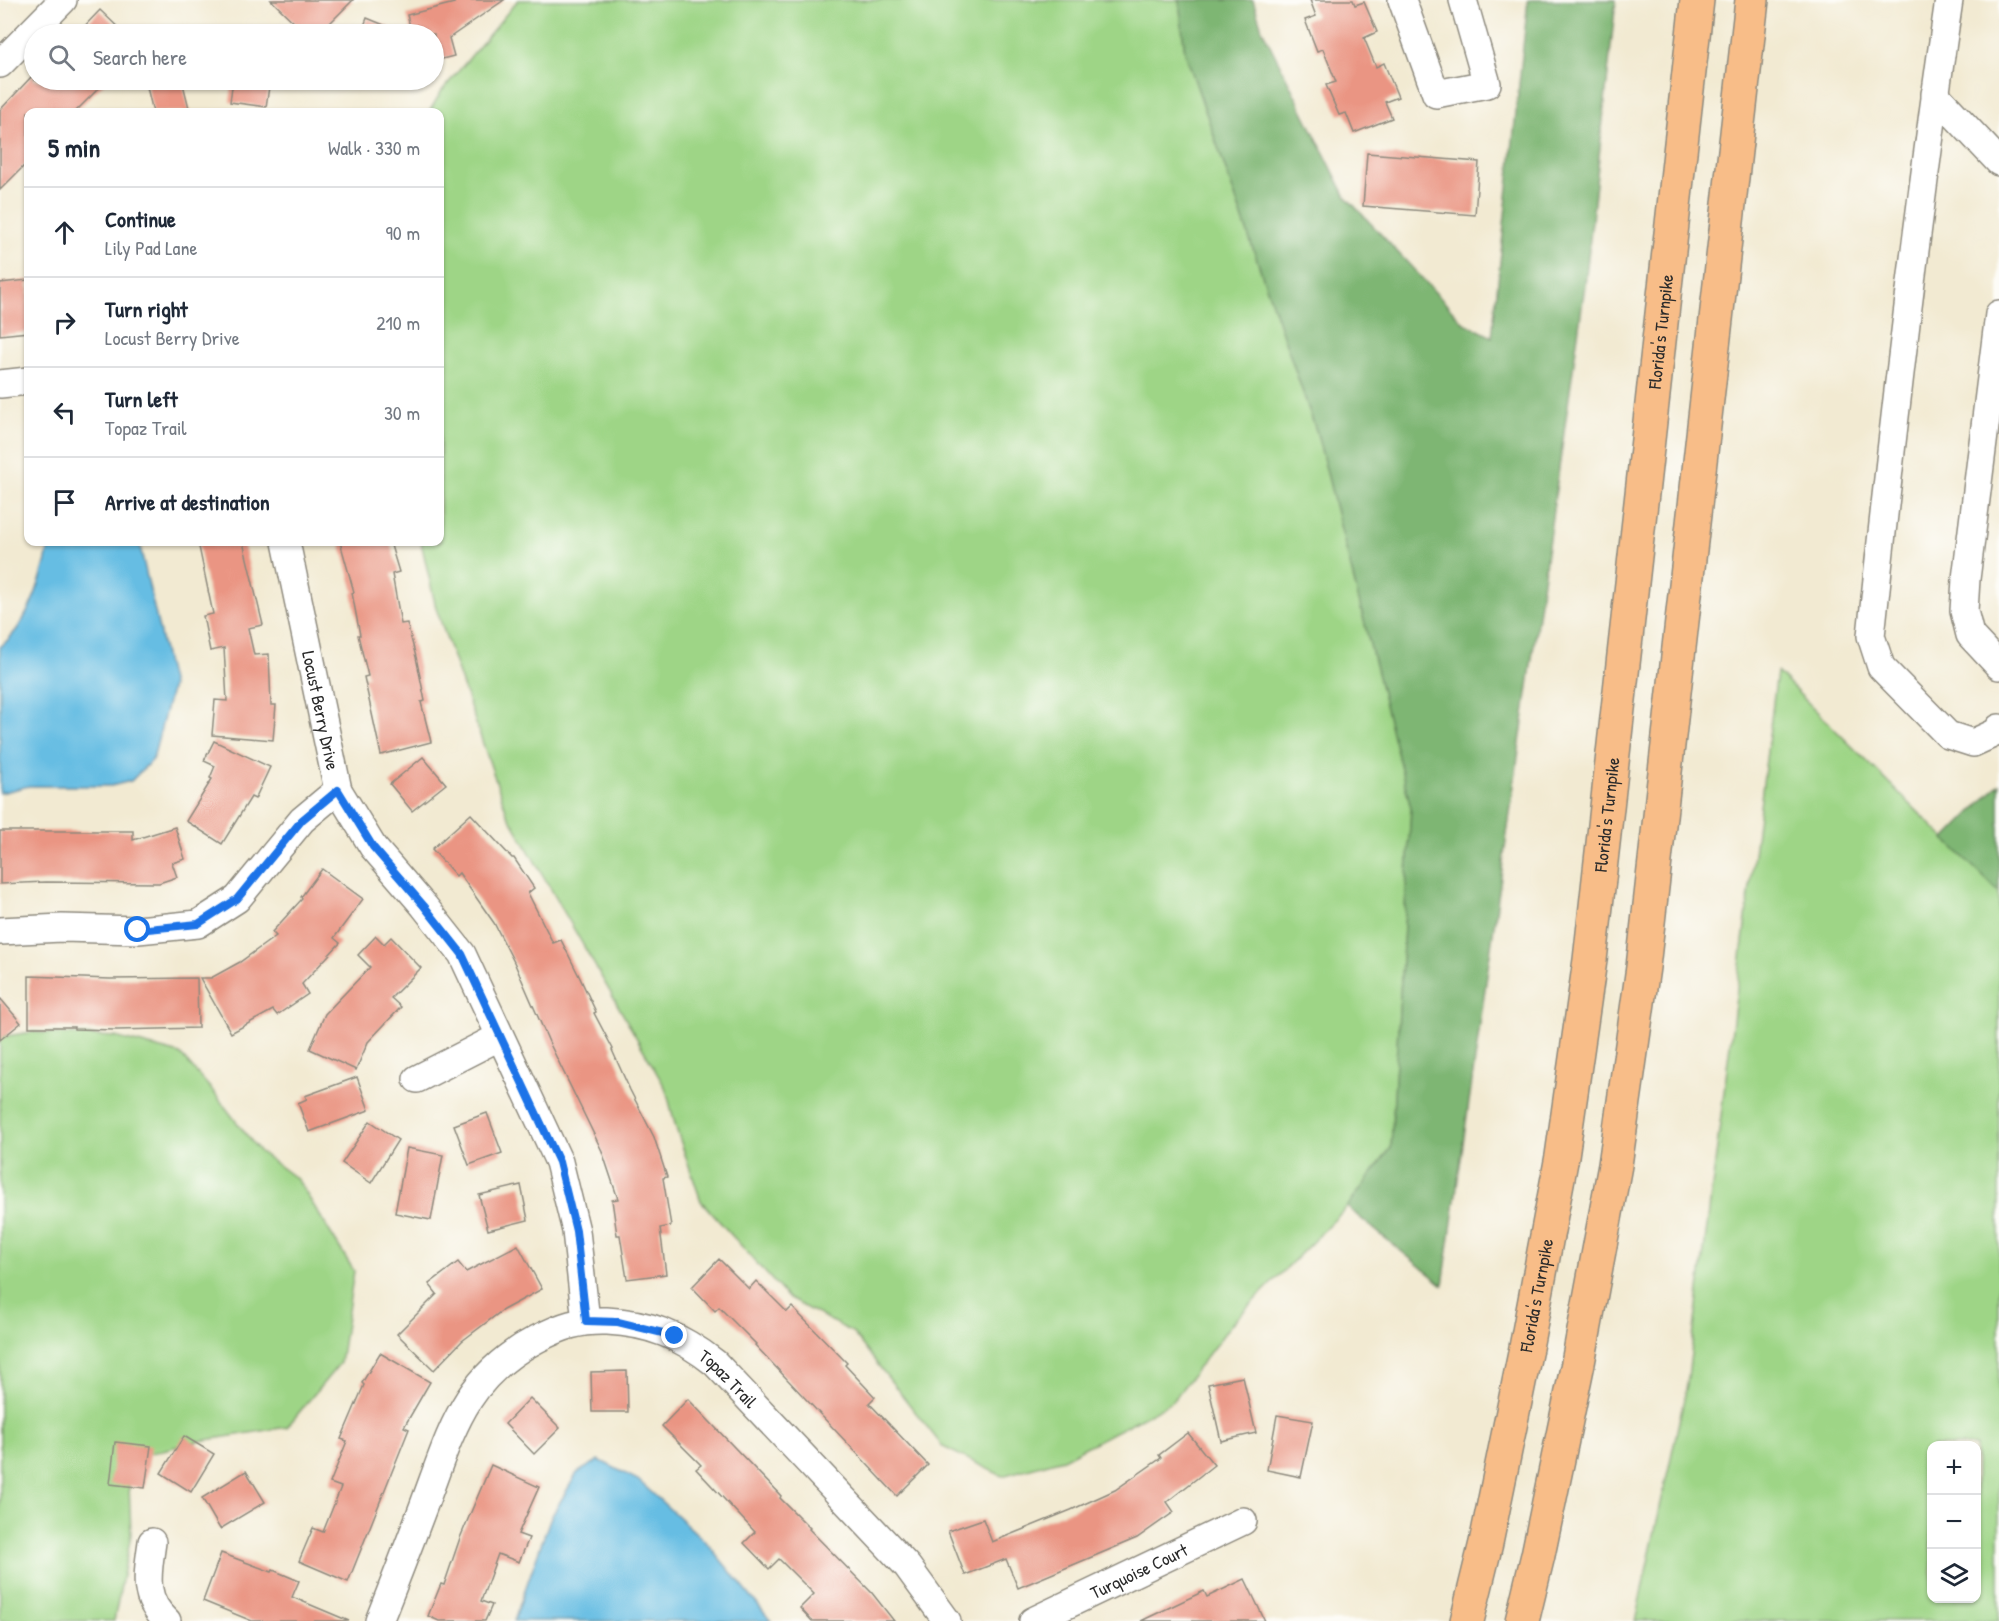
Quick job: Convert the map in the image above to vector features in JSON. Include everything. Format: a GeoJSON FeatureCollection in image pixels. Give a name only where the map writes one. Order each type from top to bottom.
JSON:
{"type":"FeatureCollection","features":[{"type":"Feature","properties":{"kind":"highway","name":"Florida's Turnpike"},"geometry":{"type":"LineString","coordinates":[[1467,1621],[1526,1353],[1562,1156],[1586,983],[1697,0]]}},
{"type":"Feature","properties":{"kind":"highway"},"geometry":{"type":"LineString","coordinates":[[1522,1621],[1580,1352],[1615,1164],[1641,979],[1752,0]]}},
{"type":"Feature","properties":{"kind":"street"},"geometry":{"type":"LineString","coordinates":[[39,24],[63,0]]}},
{"type":"Feature","properties":{"kind":"street"},"geometry":{"type":"LineString","coordinates":[[1402,0],[1436,94],[1487,84],[1463,0]]}},
{"type":"Feature","properties":{"kind":"street"},"geometry":{"type":"LineString","coordinates":[[1949,0],[1935,94],[1871,636],[1881,667],[1948,735],[1973,744],[1997,732],[1999,728]]}},
{"type":"Feature","properties":{"kind":"street"},"geometry":{"type":"LineString","coordinates":[[0,64],[24,40]]}},
{"type":"Feature","properties":{"kind":"street"},"geometry":{"type":"LineString","coordinates":[[1935,94],[1999,162]]}},
{"type":"Feature","properties":{"kind":"street"},"geometry":{"type":"LineString","coordinates":[[1999,314],[1964,611],[1970,636],[1999,666]]}},
{"type":"Feature","properties":{"kind":"street"},"geometry":{"type":"LineString","coordinates":[[0,384],[24,381]]}},
{"type":"Feature","properties":{"kind":"street","name":"Locust Berry Drive"},"geometry":{"type":"LineString","coordinates":[[287,546],[338,790],[373,847],[462,954],[559,1162],[576,1231],[586,1321]]}},
{"type":"Feature","properties":{"kind":"street"},"geometry":{"type":"LineString","coordinates":[[0,931],[62,928],[138,930],[198,924],[237,899],[302,820],[338,790]]}},
{"type":"Feature","properties":{"kind":"street"},"geometry":{"type":"LineString","coordinates":[[417,1079],[500,1037]]}},
{"type":"Feature","properties":{"kind":"street","name":"Topaz Trail"},"geometry":{"type":"LineString","coordinates":[[379,1621],[454,1424],[477,1388],[496,1365],[517,1350],[563,1327],[586,1321],[618,1322],[675,1336],[715,1363],[907,1566],[947,1621]]}},
{"type":"Feature","properties":{"kind":"street","name":"Turquoise Court"},"geometry":{"type":"LineString","coordinates":[[1033,1621],[1243,1521]]}},
{"type":"Feature","properties":{"kind":"street"},"geometry":{"type":"LineString","coordinates":[[152,1542],[147,1584],[157,1612],[167,1621]]}},
{"type":"Feature","properties":{"kind":"green space"},"geometry":{"type":"Polygon","coordinates":[[[518,0],[1179,0],[1185,52],[1317,433],[1411,808],[1391,1148],[1350,1204],[1233,1322],[1172,1402],[1063,1459],[1002,1476],[943,1447],[852,1332],[789,1299],[701,1201],[676,1128],[666,1089],[507,813],[436,608],[422,546],[444,546],[444,108],[431,108],[444,88],[518,0]]]}},
{"type":"Feature","properties":{"kind":"green space"},"geometry":{"type":"Polygon","coordinates":[[[1179,0],[1253,0],[1262,29],[1346,197],[1463,322],[1492,337],[1528,0],[1616,0],[1585,285],[1443,1285],[1347,1207],[1391,1148],[1411,808],[1317,433],[1185,52],[1179,0]]]}},
{"type":"Feature","properties":{"kind":"green space"},"geometry":{"type":"Polygon","coordinates":[[[1777,672],[1999,892],[1999,1621],[1635,1621],[1687,1385],[1777,672]]]}},
{"type":"Feature","properties":{"kind":"green space"},"geometry":{"type":"Polygon","coordinates":[[[1999,784],[1999,892],[1945,839],[1999,784]]]}},
{"type":"Feature","properties":{"kind":"green space"},"geometry":{"type":"Polygon","coordinates":[[[32,1032],[115,1037],[180,1054],[212,1090],[259,1151],[298,1180],[354,1271],[340,1363],[287,1427],[194,1442],[128,1459],[131,1535],[114,1621],[0,1621],[0,1037],[32,1032]]]}},
{"type":"Feature","properties":{"kind":"water"},"geometry":{"type":"Polygon","coordinates":[[[49,546],[140,546],[172,686],[153,759],[131,781],[111,786],[29,786],[0,793],[0,647],[10,638],[27,613],[49,546]]]}},
{"type":"Feature","properties":{"kind":"water"},"geometry":{"type":"Polygon","coordinates":[[[599,1460],[638,1480],[707,1543],[771,1621],[514,1621],[550,1519],[577,1473],[599,1460]]]}},
{"type":"Feature","properties":{"kind":"building"},"geometry":{"type":"Polygon","coordinates":[[[271,0],[353,0],[329,24],[296,24],[271,0]]]}},
{"type":"Feature","properties":{"kind":"building"},"geometry":{"type":"Polygon","coordinates":[[[451,0],[504,0],[449,38],[454,56],[444,58],[444,24],[409,24],[407,15],[454,3],[451,0]]]}},
{"type":"Feature","properties":{"kind":"building"},"geometry":{"type":"Polygon","coordinates":[[[1310,0],[1353,0],[1355,5],[1364,2],[1377,32],[1364,38],[1376,67],[1384,63],[1398,97],[1385,102],[1392,118],[1354,133],[1346,113],[1339,115],[1326,85],[1336,82],[1323,49],[1317,51],[1305,20],[1316,16],[1310,0]]]}},
{"type":"Feature","properties":{"kind":"building"},"geometry":{"type":"Polygon","coordinates":[[[100,10],[115,24],[87,24],[100,10]]]}},
{"type":"Feature","properties":{"kind":"building"},"geometry":{"type":"Polygon","coordinates":[[[367,18],[382,24],[365,24],[367,18]]]}},
{"type":"Feature","properties":{"kind":"building"},"geometry":{"type":"Polygon","coordinates":[[[24,85],[24,90],[97,90],[79,108],[24,108],[24,166],[0,190],[0,110],[24,85]]]}},
{"type":"Feature","properties":{"kind":"building"},"geometry":{"type":"Polygon","coordinates":[[[148,90],[184,90],[189,108],[152,108],[148,90]]]}},
{"type":"Feature","properties":{"kind":"building"},"geometry":{"type":"Polygon","coordinates":[[[232,90],[269,90],[266,107],[230,102],[232,90]]]}},
{"type":"Feature","properties":{"kind":"building"},"geometry":{"type":"Polygon","coordinates":[[[1367,153],[1479,162],[1475,215],[1363,206],[1367,153]]]}},
{"type":"Feature","properties":{"kind":"building"},"geometry":{"type":"Polygon","coordinates":[[[24,280],[24,332],[0,335],[0,283],[24,280]]]}},
{"type":"Feature","properties":{"kind":"building"},"geometry":{"type":"Polygon","coordinates":[[[199,546],[244,546],[263,625],[248,628],[254,655],[269,654],[271,705],[276,705],[273,740],[212,735],[215,700],[227,701],[224,648],[210,651],[203,616],[213,614],[199,546]]]}},
{"type":"Feature","properties":{"kind":"building"},"geometry":{"type":"Polygon","coordinates":[[[341,546],[391,546],[399,572],[392,574],[401,624],[407,623],[416,657],[425,701],[421,702],[431,742],[381,755],[364,677],[368,676],[358,635],[360,635],[352,593],[354,592],[341,546]]]}},
{"type":"Feature","properties":{"kind":"building"},"geometry":{"type":"Polygon","coordinates":[[[214,741],[270,767],[255,799],[251,797],[222,844],[186,821],[212,779],[210,778],[215,766],[204,761],[214,741]]]}},
{"type":"Feature","properties":{"kind":"building"},"geometry":{"type":"Polygon","coordinates":[[[423,757],[446,784],[412,811],[390,784],[423,757]]]}},
{"type":"Feature","properties":{"kind":"building"},"geometry":{"type":"Polygon","coordinates":[[[471,814],[514,858],[534,888],[528,893],[553,943],[561,940],[654,1137],[667,1177],[663,1178],[671,1226],[660,1228],[666,1274],[627,1279],[612,1200],[618,1199],[602,1151],[494,923],[459,873],[456,876],[432,849],[471,814]]]}},
{"type":"Feature","properties":{"kind":"building"},"geometry":{"type":"Polygon","coordinates":[[[175,827],[185,859],[172,863],[177,877],[159,883],[0,884],[0,831],[133,831],[133,840],[175,827]]]}},
{"type":"Feature","properties":{"kind":"building"},"geometry":{"type":"Polygon","coordinates":[[[322,869],[363,899],[334,938],[340,943],[302,984],[308,994],[277,1015],[273,1010],[231,1033],[200,978],[211,978],[240,962],[276,936],[272,932],[302,899],[301,897],[322,869]]]}},
{"type":"Feature","properties":{"kind":"building"},"geometry":{"type":"Polygon","coordinates":[[[376,936],[384,944],[391,937],[421,968],[391,998],[401,1007],[368,1042],[356,1070],[310,1049],[325,1014],[370,967],[358,955],[376,936]]]}},
{"type":"Feature","properties":{"kind":"building"},"geometry":{"type":"Polygon","coordinates":[[[29,976],[110,979],[197,978],[198,1028],[117,1030],[29,1027],[29,976]]]}},
{"type":"Feature","properties":{"kind":"building"},"geometry":{"type":"Polygon","coordinates":[[[0,998],[21,1023],[0,1040],[0,998]]]}},
{"type":"Feature","properties":{"kind":"building"},"geometry":{"type":"Polygon","coordinates":[[[357,1077],[369,1110],[309,1132],[298,1103],[307,1099],[305,1096],[357,1077]]]}},
{"type":"Feature","properties":{"kind":"building"},"geometry":{"type":"Polygon","coordinates":[[[487,1113],[502,1153],[469,1165],[454,1125],[487,1113]]]}},
{"type":"Feature","properties":{"kind":"building"},"geometry":{"type":"Polygon","coordinates":[[[370,1121],[398,1140],[371,1183],[342,1163],[370,1121]]]}},
{"type":"Feature","properties":{"kind":"building"},"geometry":{"type":"Polygon","coordinates":[[[407,1148],[443,1155],[431,1220],[395,1213],[407,1148]]]}},
{"type":"Feature","properties":{"kind":"building"},"geometry":{"type":"Polygon","coordinates":[[[521,1185],[528,1220],[488,1230],[479,1195],[521,1185]]]}},
{"type":"Feature","properties":{"kind":"building"},"geometry":{"type":"Polygon","coordinates":[[[518,1245],[542,1289],[503,1310],[462,1341],[434,1370],[397,1334],[437,1294],[429,1284],[458,1262],[466,1272],[518,1245]]]}},
{"type":"Feature","properties":{"kind":"building"},"geometry":{"type":"Polygon","coordinates":[[[719,1259],[749,1289],[756,1281],[787,1312],[792,1307],[847,1363],[845,1365],[875,1397],[869,1403],[928,1465],[897,1496],[756,1344],[719,1307],[715,1311],[692,1287],[719,1259]]]}},
{"type":"Feature","properties":{"kind":"building"},"geometry":{"type":"Polygon","coordinates":[[[380,1353],[430,1382],[404,1427],[409,1429],[348,1582],[299,1561],[313,1528],[323,1532],[341,1487],[330,1483],[347,1441],[341,1439],[364,1385],[362,1383],[380,1353]]]}},
{"type":"Feature","properties":{"kind":"building"},"geometry":{"type":"Polygon","coordinates":[[[627,1371],[628,1412],[592,1412],[591,1372],[627,1371]]]}},
{"type":"Feature","properties":{"kind":"building"},"geometry":{"type":"Polygon","coordinates":[[[1243,1377],[1256,1433],[1221,1441],[1208,1384],[1243,1377]]]}},
{"type":"Feature","properties":{"kind":"building"},"geometry":{"type":"Polygon","coordinates":[[[530,1398],[560,1428],[534,1454],[505,1424],[530,1398]]]}},
{"type":"Feature","properties":{"kind":"building"},"geometry":{"type":"Polygon","coordinates":[[[688,1399],[872,1593],[894,1621],[812,1621],[800,1608],[814,1594],[779,1559],[769,1569],[744,1543],[755,1532],[696,1469],[701,1465],[662,1426],[688,1399]]]}},
{"type":"Feature","properties":{"kind":"building"},"geometry":{"type":"Polygon","coordinates":[[[1277,1415],[1313,1421],[1301,1477],[1267,1470],[1277,1415]]]}},
{"type":"Feature","properties":{"kind":"building"},"geometry":{"type":"Polygon","coordinates":[[[1188,1433],[1214,1465],[1167,1502],[1174,1512],[1137,1538],[1018,1588],[1006,1559],[965,1575],[948,1531],[983,1519],[992,1542],[1071,1510],[1115,1490],[1161,1458],[1159,1455],[1188,1433]]]}},
{"type":"Feature","properties":{"kind":"building"},"geometry":{"type":"Polygon","coordinates":[[[184,1436],[214,1454],[191,1492],[161,1473],[184,1436]]]}},
{"type":"Feature","properties":{"kind":"building"},"geometry":{"type":"Polygon","coordinates":[[[115,1442],[151,1446],[145,1488],[110,1484],[115,1442]]]}},
{"type":"Feature","properties":{"kind":"building"},"geometry":{"type":"Polygon","coordinates":[[[491,1465],[539,1487],[518,1534],[529,1538],[519,1562],[498,1554],[481,1601],[492,1605],[485,1621],[439,1621],[428,1616],[441,1584],[444,1585],[460,1538],[491,1465]]]}},
{"type":"Feature","properties":{"kind":"building"},"geometry":{"type":"Polygon","coordinates":[[[246,1471],[265,1502],[220,1529],[202,1498],[246,1471]]]}},
{"type":"Feature","properties":{"kind":"building"},"geometry":{"type":"Polygon","coordinates":[[[221,1553],[299,1581],[292,1597],[349,1621],[252,1621],[203,1601],[221,1553]]]}},
{"type":"Feature","properties":{"kind":"building"},"geometry":{"type":"Polygon","coordinates":[[[1245,1579],[1265,1621],[1141,1621],[1204,1591],[1207,1597],[1245,1579]]]}},
{"type":"Feature","properties":{"kind":"route"},"geometry":{"type":"LineString","coordinates":[[138,930],[198,924],[237,899],[302,820],[338,790],[373,847],[462,954],[559,1162],[576,1231],[586,1321],[618,1322],[675,1336]]}}]}
